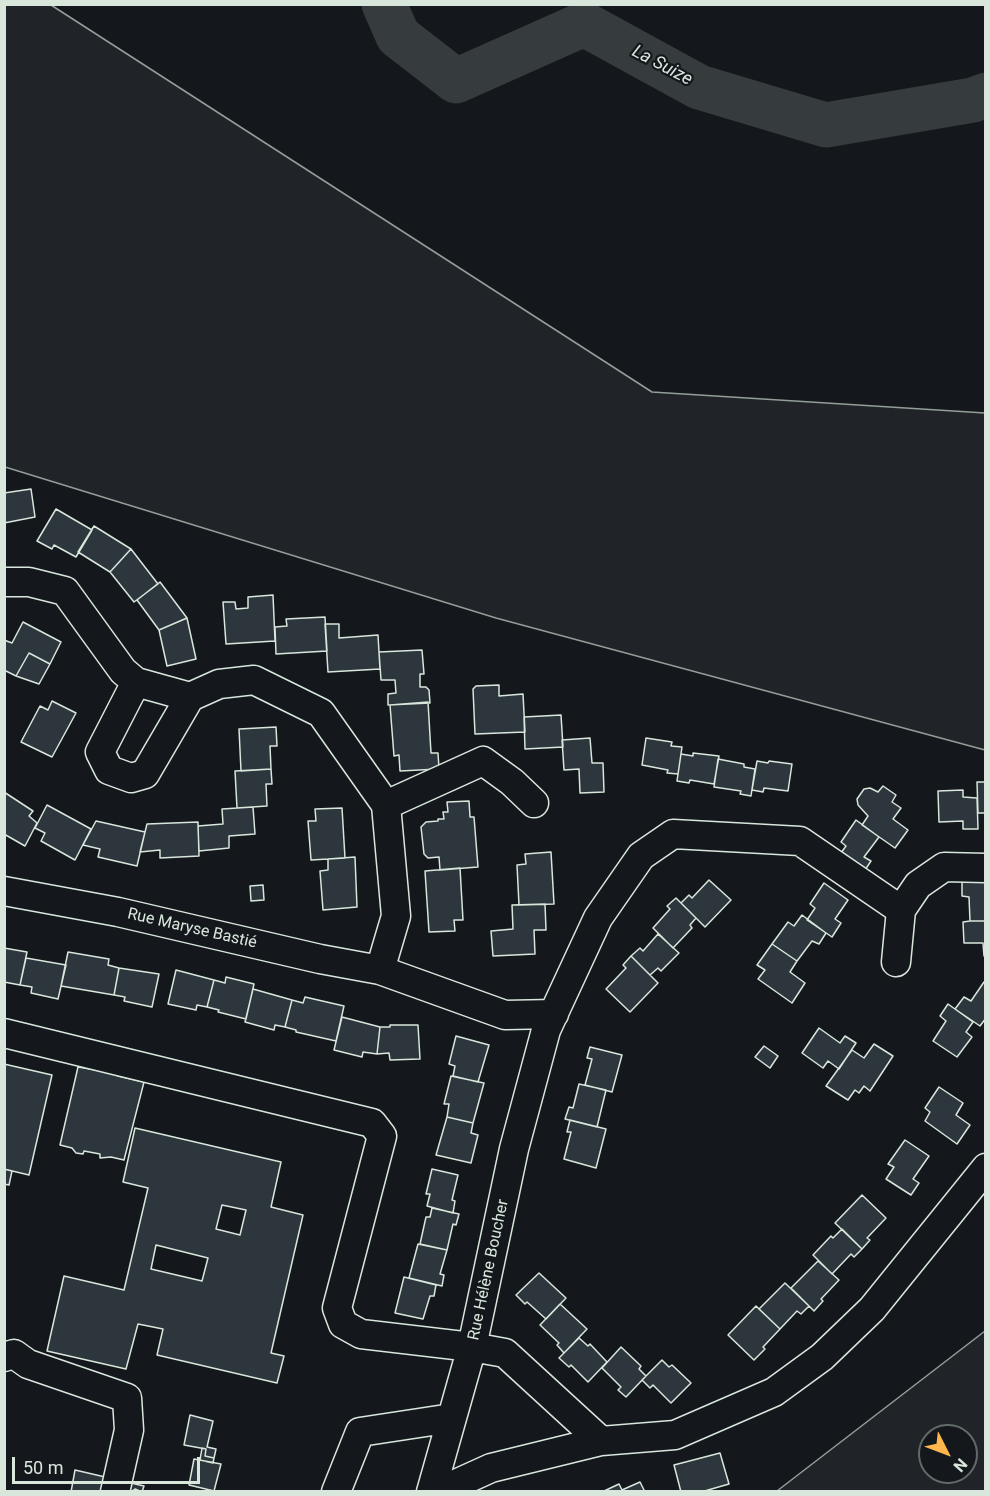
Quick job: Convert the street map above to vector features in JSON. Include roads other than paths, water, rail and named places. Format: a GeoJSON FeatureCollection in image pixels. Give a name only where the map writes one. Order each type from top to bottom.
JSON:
{"type":"FeatureCollection","features":[{"type":"Feature","properties":{"kind":"street"},"geometry":{"type":"LineString","coordinates":[[4,582],[29,582],[65,591],[123,670],[136,682],[190,697]]}},
{"type":"Feature","properties":{"kind":"street"},"geometry":{"type":"LineString","coordinates":[[136,682],[100,752],[109,770],[131,778],[145,774],[190,697],[219,684],[254,680],[321,713],[386,805],[396,916],[380,970]]}},
{"type":"Feature","properties":{"kind":"street"},"geometry":{"type":"LineString","coordinates":[[386,805],[483,761],[512,782],[534,803]]}},
{"type":"Feature","properties":{"kind":"street","name":"Rue Hélène Boucher"},"geometry":{"type":"LineString","coordinates":[[601,1441],[505,1353],[472,1347],[514,1149],[546,1030],[598,918],[641,856],[673,834],[800,841],[902,910]]}},
{"type":"Feature","properties":{"kind":"street"},"geometry":{"type":"LineString","coordinates":[[896,962],[902,910],[918,885],[944,867],[986,868]]}},
{"type":"Feature","properties":{"kind":"street","name":"Rue Maryse Bastié"},"geometry":{"type":"LineString","coordinates":[[4,891],[118,912],[320,959],[380,970],[505,1015],[554,1014]]}},
{"type":"Feature","properties":{"kind":"street"},"geometry":{"type":"LineString","coordinates":[[4,1033],[372,1123],[382,1136],[337,1308],[343,1324],[361,1334],[472,1347],[431,1491]]}},
{"type":"Feature","properties":{"kind":"street"},"geometry":{"type":"LineString","coordinates":[[438,1491],[491,1468],[601,1441],[675,1435],[774,1392],[822,1357],[872,1309],[986,1168]]}},
{"type":"Feature","properties":{"kind":"street"},"geometry":{"type":"LineString","coordinates":[[4,1357],[14,1354],[28,1364],[127,1398],[129,1430],[115,1491]]}},
{"type":"Feature","properties":{"kind":"street"},"geometry":{"type":"LineString","coordinates":[[336,1491],[360,1432],[452,1418]]}},
{"type":"Feature","properties":{"kind":"waterway","name":"La Suize"},"geometry":{"type":"LineString","coordinates":[[384,4],[398,36],[456,81],[584,24],[699,87],[826,125],[973,100],[986,95]]}}]}
